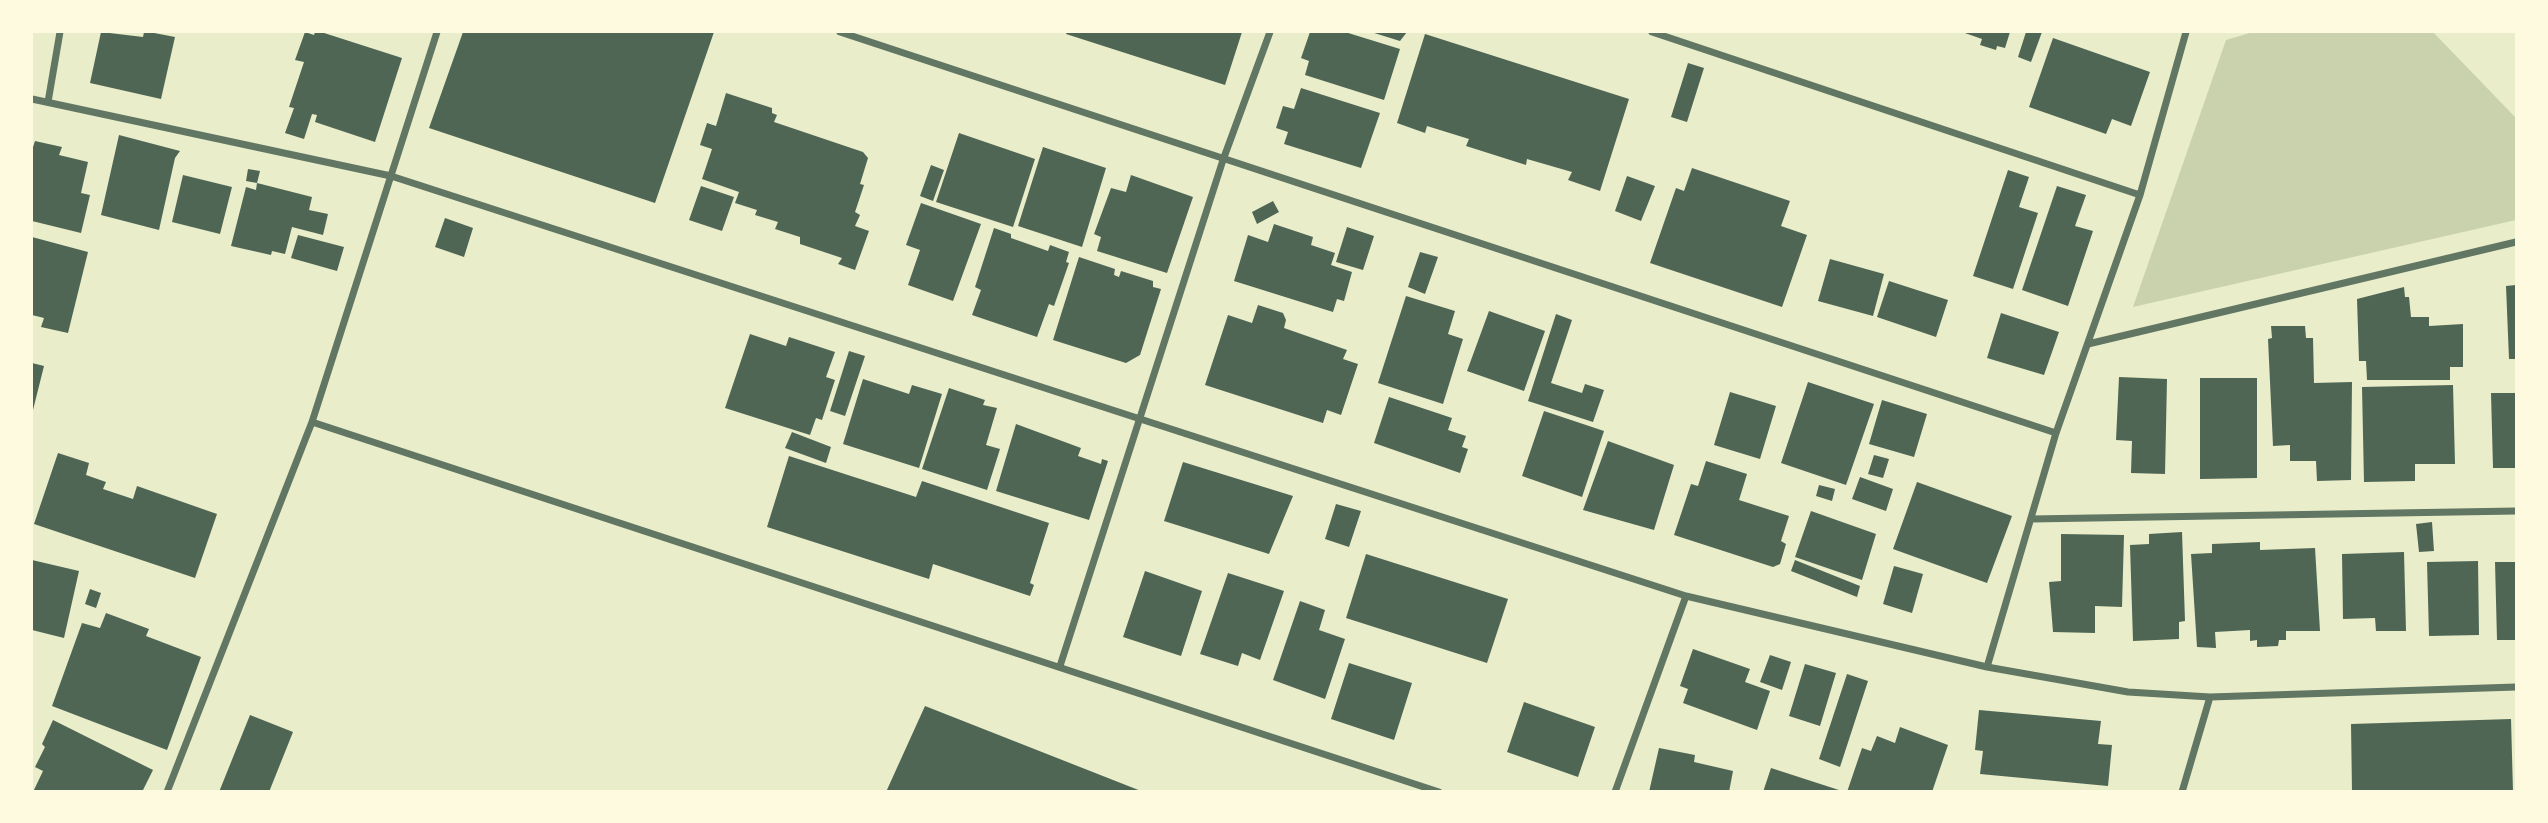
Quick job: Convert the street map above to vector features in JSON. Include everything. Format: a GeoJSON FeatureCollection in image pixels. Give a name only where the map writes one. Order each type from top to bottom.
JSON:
{"type":"FeatureCollection","features":[{"type":"Feature","properties":{"kind":"street"},"geometry":{"type":"LineString","coordinates":[[48,102],[60,32]]}},
{"type":"Feature","properties":{"kind":"street"},"geometry":{"type":"LineString","coordinates":[[167,792],[312,422],[437,32]]}},
{"type":"Feature","properties":{"kind":"street"},"geometry":{"type":"LineString","coordinates":[[840,32],[2056,433]]}},
{"type":"Feature","properties":{"kind":"street"},"geometry":{"type":"LineString","coordinates":[[1060,666],[1223,160],[1270,32]]}},
{"type":"Feature","properties":{"kind":"street"},"geometry":{"type":"LineString","coordinates":[[1652,32],[2140,195]]}},
{"type":"Feature","properties":{"kind":"street"},"geometry":{"type":"LineString","coordinates":[[1987,667],[2056,433],[2140,195],[2186,32]]}},
{"type":"Feature","properties":{"kind":"street"},"geometry":{"type":"LineString","coordinates":[[32,99],[391,176],[1686,596],[1987,667],[2128,692],[2210,697],[2516,687]]}},
{"type":"Feature","properties":{"kind":"street"},"geometry":{"type":"LineString","coordinates":[[2088,344],[2516,242]]}},
{"type":"Feature","properties":{"kind":"street"},"geometry":{"type":"LineString","coordinates":[[312,422],[1439,792]]}},
{"type":"Feature","properties":{"kind":"street"},"geometry":{"type":"LineString","coordinates":[[2031,519],[2516,511]]}},
{"type":"Feature","properties":{"kind":"street"},"geometry":{"type":"LineString","coordinates":[[1615,792],[1686,596]]}},
{"type":"Feature","properties":{"kind":"street"},"geometry":{"type":"LineString","coordinates":[[2182,792],[2210,697]]}},
{"type":"Feature","properties":{"kind":"green space"},"geometry":{"type":"Polygon","coordinates":[[[2253,32],[2433,32],[2516,118],[2516,220],[2133,307],[2226,40],[2253,32]]]}},
{"type":"Feature","properties":{"kind":"building"},"geometry":{"type":"Polygon","coordinates":[[[101,32],[143,37],[144,32],[149,32],[175,37],[161,99],[90,83],[101,32]]]}},
{"type":"Feature","properties":{"kind":"building"},"geometry":{"type":"Polygon","coordinates":[[[305,32],[314,35],[315,32],[321,32],[402,58],[375,142],[315,122],[317,115],[312,114],[304,139],[285,133],[294,108],[289,107],[304,62],[295,60],[305,32]]]}},
{"type":"Feature","properties":{"kind":"building"},"geometry":{"type":"Polygon","coordinates":[[[463,32],[714,32],[655,203],[429,128],[463,32]]]}},
{"type":"Feature","properties":{"kind":"building"},"geometry":{"type":"Polygon","coordinates":[[[1242,32],[1225,85],[1066,34],[1242,32]]]}},
{"type":"Feature","properties":{"kind":"building"},"geometry":{"type":"Polygon","coordinates":[[[1310,32],[1345,32],[1400,49],[1384,100],[1305,75],[1309,61],[1301,58],[1310,32]]]}},
{"type":"Feature","properties":{"kind":"building"},"geometry":{"type":"Polygon","coordinates":[[[1371,32],[1407,32],[1400,41],[1371,32]]]}},
{"type":"Feature","properties":{"kind":"building"},"geometry":{"type":"Polygon","coordinates":[[[1962,32],[2010,32],[2005,48],[1997,46],[1996,50],[1980,45],[1982,39],[1962,32]]]}},
{"type":"Feature","properties":{"kind":"building"},"geometry":{"type":"Polygon","coordinates":[[[2026,32],[2042,32],[2031,62],[2018,57],[2026,32]]]}},
{"type":"Feature","properties":{"kind":"building"},"geometry":{"type":"Polygon","coordinates":[[[1425,34],[1629,99],[1600,191],[1568,180],[1572,172],[1527,159],[1526,165],[1466,146],[1469,139],[1427,126],[1425,133],[1397,123],[1425,34]]]}},
{"type":"Feature","properties":{"kind":"building"},"geometry":{"type":"Polygon","coordinates":[[[2053,38],[2150,72],[2131,126],[2112,119],[2106,134],[2029,107],[2053,38]]]}},
{"type":"Feature","properties":{"kind":"building"},"geometry":{"type":"Polygon","coordinates":[[[1688,63],[1704,68],[1687,122],[1671,117],[1688,63]]]}},
{"type":"Feature","properties":{"kind":"building"},"geometry":{"type":"Polygon","coordinates":[[[1301,88],[1380,113],[1361,168],[1284,144],[1288,132],[1276,128],[1283,106],[1294,109],[1301,88]]]}},
{"type":"Feature","properties":{"kind":"building"},"geometry":{"type":"Polygon","coordinates":[[[726,93],[772,108],[772,113],[777,115],[774,122],[863,152],[868,158],[860,184],[864,185],[855,212],[860,215],[855,226],[869,231],[855,270],[838,264],[842,258],[800,244],[800,237],[775,229],[778,222],[755,215],[757,210],[735,203],[739,192],[702,179],[712,149],[700,145],[707,123],[716,126],[726,93]]]}},
{"type":"Feature","properties":{"kind":"building"},"geometry":{"type":"Polygon","coordinates":[[[959,133],[1035,159],[1013,227],[936,202],[959,133]]]}},
{"type":"Feature","properties":{"kind":"building"},"geometry":{"type":"Polygon","coordinates":[[[119,135],[180,151],[175,158],[159,230],[101,215],[119,135]]]}},
{"type":"Feature","properties":{"kind":"building"},"geometry":{"type":"Polygon","coordinates":[[[35,141],[62,147],[59,155],[88,162],[81,193],[90,195],[81,233],[32,221],[32,150],[35,141]]]}},
{"type":"Feature","properties":{"kind":"building"},"geometry":{"type":"Polygon","coordinates":[[[1043,147],[1106,168],[1082,247],[1018,226],[1043,147]]]}},
{"type":"Feature","properties":{"kind":"building"},"geometry":{"type":"Polygon","coordinates":[[[931,165],[944,170],[933,201],[920,196],[931,165]]]}},
{"type":"Feature","properties":{"kind":"building"},"geometry":{"type":"Polygon","coordinates":[[[1692,168],[1790,201],[1781,226],[1807,235],[1782,307],[1650,263],[1676,188],[1684,191],[1692,168]]]}},
{"type":"Feature","properties":{"kind":"building"},"geometry":{"type":"Polygon","coordinates":[[[248,169],[260,171],[257,183],[246,181],[248,169]]]}},
{"type":"Feature","properties":{"kind":"building"},"geometry":{"type":"Polygon","coordinates":[[[2008,170],[2029,177],[2019,207],[2038,213],[2013,289],[1973,276],[2008,170]]]}},
{"type":"Feature","properties":{"kind":"building"},"geometry":{"type":"Polygon","coordinates":[[[183,175],[232,187],[220,234],[172,222],[183,175]]]}},
{"type":"Feature","properties":{"kind":"building"},"geometry":{"type":"Polygon","coordinates":[[[1131,175],[1193,197],[1167,273],[1097,251],[1101,237],[1094,234],[1111,188],[1126,192],[1131,175]]]}},
{"type":"Feature","properties":{"kind":"building"},"geometry":{"type":"Polygon","coordinates":[[[1627,176],[1655,186],[1641,221],[1615,211],[1627,176]]]}},
{"type":"Feature","properties":{"kind":"building"},"geometry":{"type":"Polygon","coordinates":[[[257,183],[312,197],[309,210],[328,214],[323,235],[292,227],[285,254],[272,251],[271,255],[231,246],[246,187],[256,190],[257,183]]]}},
{"type":"Feature","properties":{"kind":"building"},"geometry":{"type":"Polygon","coordinates":[[[701,186],[734,197],[722,231],[689,220],[701,186]]]}},
{"type":"Feature","properties":{"kind":"building"},"geometry":{"type":"Polygon","coordinates":[[[2057,186],[2086,195],[2075,226],[2093,231],[2068,306],[2022,290],[2057,186]]]}},
{"type":"Feature","properties":{"kind":"building"},"geometry":{"type":"Polygon","coordinates":[[[1273,201],[1279,212],[1257,224],[1252,212],[1273,201]]]}},
{"type":"Feature","properties":{"kind":"building"},"geometry":{"type":"Polygon","coordinates":[[[921,203],[981,224],[953,301],[908,285],[920,250],[906,245],[921,203]]]}},
{"type":"Feature","properties":{"kind":"building"},"geometry":{"type":"Polygon","coordinates":[[[445,218],[473,228],[464,257],[435,247],[445,218]]]}},
{"type":"Feature","properties":{"kind":"building"},"geometry":{"type":"Polygon","coordinates":[[[1274,224],[1313,237],[1311,245],[1335,253],[1331,265],[1352,272],[1344,301],[1337,299],[1333,312],[1234,281],[1248,235],[1268,242],[1274,224]]]}},
{"type":"Feature","properties":{"kind":"building"},"geometry":{"type":"Polygon","coordinates":[[[1347,227],[1374,236],[1363,270],[1336,262],[1347,227]]]}},
{"type":"Feature","properties":{"kind":"building"},"geometry":{"type":"Polygon","coordinates":[[[994,228],[1011,234],[1011,238],[1048,251],[1050,245],[1069,252],[1066,262],[1069,263],[1054,306],[1049,304],[1037,337],[972,315],[981,290],[975,287],[994,228]]]}},
{"type":"Feature","properties":{"kind":"building"},"geometry":{"type":"Polygon","coordinates":[[[298,235],[344,247],[337,271],[291,258],[298,235]]]}},
{"type":"Feature","properties":{"kind":"building"},"geometry":{"type":"Polygon","coordinates":[[[32,237],[88,252],[68,333],[41,327],[44,318],[32,315],[32,237]]]}},
{"type":"Feature","properties":{"kind":"building"},"geometry":{"type":"Polygon","coordinates":[[[1420,252],[1438,257],[1425,294],[1408,287],[1420,252]]]}},
{"type":"Feature","properties":{"kind":"building"},"geometry":{"type":"Polygon","coordinates":[[[1079,257],[1115,269],[1114,275],[1119,277],[1121,271],[1153,281],[1153,287],[1161,289],[1140,355],[1126,363],[1053,340],[1079,257]]]}},
{"type":"Feature","properties":{"kind":"building"},"geometry":{"type":"Polygon","coordinates":[[[1830,259],[1884,274],[1873,316],[1818,301],[1830,259]]]}},
{"type":"Feature","properties":{"kind":"building"},"geometry":{"type":"Polygon","coordinates":[[[1889,281],[1948,300],[1936,337],[1877,317],[1889,281]]]}},
{"type":"Feature","properties":{"kind":"building"},"geometry":{"type":"Polygon","coordinates":[[[2516,285],[2516,359],[2509,359],[2506,286],[2516,285]]]}},
{"type":"Feature","properties":{"kind":"building"},"geometry":{"type":"Polygon","coordinates":[[[2404,287],[2405,297],[2409,297],[2411,317],[2429,317],[2429,326],[2463,324],[2463,367],[2450,367],[2450,380],[2367,380],[2366,361],[2359,361],[2357,299],[2404,287]]]}},
{"type":"Feature","properties":{"kind":"building"},"geometry":{"type":"Polygon","coordinates":[[[1406,296],[1455,311],[1448,334],[1463,339],[1443,404],[1378,383],[1406,296]]]}},
{"type":"Feature","properties":{"kind":"building"},"geometry":{"type":"Polygon","coordinates":[[[1258,305],[1283,313],[1286,320],[1284,328],[1347,350],[1343,359],[1358,364],[1341,415],[1327,410],[1323,423],[1205,385],[1228,315],[1252,323],[1258,305]]]}},
{"type":"Feature","properties":{"kind":"building"},"geometry":{"type":"Polygon","coordinates":[[[1489,311],[1545,331],[1524,391],[1467,371],[1489,311]]]}},
{"type":"Feature","properties":{"kind":"building"},"geometry":{"type":"Polygon","coordinates":[[[2001,313],[2059,332],[2044,375],[1987,358],[2001,313]]]}},
{"type":"Feature","properties":{"kind":"building"},"geometry":{"type":"Polygon","coordinates":[[[1556,314],[1572,320],[1551,383],[1582,393],[1585,384],[1604,390],[1593,422],[1528,401],[1556,314]]]}},
{"type":"Feature","properties":{"kind":"building"},"geometry":{"type":"Polygon","coordinates":[[[2271,326],[2305,326],[2306,338],[2313,338],[2314,383],[2352,382],[2351,480],[2317,481],[2316,461],[2290,461],[2290,445],[2273,446],[2268,339],[2272,338],[2271,326]]]}},
{"type":"Feature","properties":{"kind":"building"},"geometry":{"type":"Polygon","coordinates":[[[750,334],[786,346],[789,337],[835,352],[826,377],[835,380],[822,420],[816,418],[810,435],[725,408],[750,334]]]}},
{"type":"Feature","properties":{"kind":"building"},"geometry":{"type":"Polygon","coordinates":[[[849,351],[865,356],[845,416],[830,411],[849,351]]]}},
{"type":"Feature","properties":{"kind":"building"},"geometry":{"type":"Polygon","coordinates":[[[32,363],[44,366],[32,414],[32,363]]]}},
{"type":"Feature","properties":{"kind":"building"},"geometry":{"type":"Polygon","coordinates":[[[2119,377],[2167,379],[2165,474],[2131,473],[2132,441],[2116,440],[2119,377]]]}},
{"type":"Feature","properties":{"kind":"building"},"geometry":{"type":"Polygon","coordinates":[[[2200,378],[2257,378],[2257,478],[2200,479],[2200,378]]]}},
{"type":"Feature","properties":{"kind":"building"},"geometry":{"type":"Polygon","coordinates":[[[863,379],[909,394],[912,385],[942,394],[919,468],[843,444],[863,379]]]}},
{"type":"Feature","properties":{"kind":"building"},"geometry":{"type":"Polygon","coordinates":[[[1808,382],[1874,404],[1846,485],[1781,463],[1808,382]]]}},
{"type":"Feature","properties":{"kind":"building"},"geometry":{"type":"Polygon","coordinates":[[[2453,385],[2455,464],[2415,464],[2415,481],[2364,482],[2362,387],[2453,385]]]}},
{"type":"Feature","properties":{"kind":"building"},"geometry":{"type":"Polygon","coordinates":[[[949,388],[985,400],[983,405],[997,408],[986,445],[1000,449],[987,490],[922,469],[949,388]]]}},
{"type":"Feature","properties":{"kind":"building"},"geometry":{"type":"Polygon","coordinates":[[[1730,392],[1776,406],[1760,459],[1714,445],[1730,392]]]}},
{"type":"Feature","properties":{"kind":"building"},"geometry":{"type":"Polygon","coordinates":[[[2491,393],[2516,393],[2516,468],[2493,468],[2491,393]]]}},
{"type":"Feature","properties":{"kind":"building"},"geometry":{"type":"Polygon","coordinates":[[[1389,397],[1452,418],[1448,430],[1466,436],[1462,447],[1468,449],[1460,473],[1374,443],[1389,397]]]}},
{"type":"Feature","properties":{"kind":"building"},"geometry":{"type":"Polygon","coordinates":[[[1882,400],[1927,414],[1914,457],[1869,444],[1882,400]]]}},
{"type":"Feature","properties":{"kind":"building"},"geometry":{"type":"Polygon","coordinates":[[[1544,411],[1604,431],[1582,497],[1522,476],[1544,411]]]}},
{"type":"Feature","properties":{"kind":"building"},"geometry":{"type":"Polygon","coordinates":[[[1016,424],[1081,448],[1078,456],[1101,464],[1102,459],[1108,461],[1089,520],[996,491],[1016,424]]]}},
{"type":"Feature","properties":{"kind":"building"},"geometry":{"type":"Polygon","coordinates":[[[792,432],[831,447],[826,463],[785,448],[792,432]]]}},
{"type":"Feature","properties":{"kind":"building"},"geometry":{"type":"Polygon","coordinates":[[[1608,441],[1674,465],[1654,530],[1583,510],[1608,441]]]}},
{"type":"Feature","properties":{"kind":"building"},"geometry":{"type":"Polygon","coordinates":[[[58,453],[89,463],[86,475],[106,482],[103,489],[133,499],[137,486],[217,514],[195,578],[34,524],[58,453]]]}},
{"type":"Feature","properties":{"kind":"building"},"geometry":{"type":"Polygon","coordinates":[[[1874,455],[1889,459],[1883,478],[1868,474],[1874,455]]]}},
{"type":"Feature","properties":{"kind":"building"},"geometry":{"type":"Polygon","coordinates":[[[789,456],[916,497],[922,481],[1049,523],[1030,583],[1034,585],[1030,596],[933,564],[929,579],[767,527],[789,456]]]}},
{"type":"Feature","properties":{"kind":"building"},"geometry":{"type":"Polygon","coordinates":[[[1706,461],[1747,474],[1739,500],[1789,516],[1781,541],[1786,544],[1780,564],[1773,567],[1674,535],[1691,484],[1698,486],[1706,461]]]}},
{"type":"Feature","properties":{"kind":"building"},"geometry":{"type":"Polygon","coordinates":[[[1183,462],[1293,496],[1269,554],[1164,521],[1183,462]]]}},
{"type":"Feature","properties":{"kind":"building"},"geometry":{"type":"Polygon","coordinates":[[[1860,477],[1893,489],[1886,511],[1852,499],[1860,477]]]}},
{"type":"Feature","properties":{"kind":"building"},"geometry":{"type":"Polygon","coordinates":[[[1917,482],[2012,516],[1987,583],[1893,549],[1917,482]]]}},
{"type":"Feature","properties":{"kind":"building"},"geometry":{"type":"Polygon","coordinates":[[[1819,485],[1835,489],[1832,501],[1816,496],[1819,485]]]}},
{"type":"Feature","properties":{"kind":"building"},"geometry":{"type":"Polygon","coordinates":[[[1336,504],[1361,511],[1349,547],[1325,539],[1336,504]]]}},
{"type":"Feature","properties":{"kind":"building"},"geometry":{"type":"Polygon","coordinates":[[[1811,511],[1876,534],[1862,580],[1795,557],[1811,511]]]}},
{"type":"Feature","properties":{"kind":"building"},"geometry":{"type":"Polygon","coordinates":[[[2432,522],[2434,551],[2419,552],[2416,524],[2432,522]]]}},
{"type":"Feature","properties":{"kind":"building"},"geometry":{"type":"Polygon","coordinates":[[[2182,532],[2185,621],[2179,622],[2179,639],[2133,641],[2130,545],[2149,544],[2149,534],[2182,532]]]}},
{"type":"Feature","properties":{"kind":"building"},"geometry":{"type":"Polygon","coordinates":[[[2061,534],[2124,535],[2122,607],[2095,606],[2095,633],[2053,632],[2049,582],[2061,581],[2061,534]]]}},
{"type":"Feature","properties":{"kind":"building"},"geometry":{"type":"Polygon","coordinates":[[[2260,542],[2260,550],[2315,548],[2320,631],[2286,631],[2286,640],[2279,640],[2278,646],[2257,647],[2257,640],[2250,641],[2250,630],[2215,632],[2216,648],[2197,647],[2191,554],[2212,553],[2212,544],[2260,542]]]}},
{"type":"Feature","properties":{"kind":"building"},"geometry":{"type":"Polygon","coordinates":[[[2404,552],[2406,631],[2376,631],[2375,618],[2343,619],[2342,554],[2404,552]]]}},
{"type":"Feature","properties":{"kind":"building"},"geometry":{"type":"Polygon","coordinates":[[[1366,554],[1508,599],[1487,663],[1346,618],[1366,554]]]}},
{"type":"Feature","properties":{"kind":"building"},"geometry":{"type":"Polygon","coordinates":[[[32,560],[79,571],[64,638],[32,630],[32,560]]]}},
{"type":"Feature","properties":{"kind":"building"},"geometry":{"type":"Polygon","coordinates":[[[1795,560],[1860,586],[1857,597],[1791,571],[1795,560]]]}},
{"type":"Feature","properties":{"kind":"building"},"geometry":{"type":"Polygon","coordinates":[[[2478,561],[2479,635],[2429,636],[2427,562],[2478,561]]]}},
{"type":"Feature","properties":{"kind":"building"},"geometry":{"type":"Polygon","coordinates":[[[2495,562],[2516,562],[2516,640],[2497,640],[2495,562]]]}},
{"type":"Feature","properties":{"kind":"building"},"geometry":{"type":"Polygon","coordinates":[[[1894,566],[1923,574],[1912,613],[1883,604],[1894,566]]]}},
{"type":"Feature","properties":{"kind":"building"},"geometry":{"type":"Polygon","coordinates":[[[1145,571],[1202,591],[1181,656],[1123,637],[1145,571]]]}},
{"type":"Feature","properties":{"kind":"building"},"geometry":{"type":"Polygon","coordinates":[[[1228,573],[1284,591],[1260,660],[1242,653],[1238,666],[1200,654],[1228,573]]]}},
{"type":"Feature","properties":{"kind":"building"},"geometry":{"type":"Polygon","coordinates":[[[90,589],[101,593],[96,608],[85,604],[90,589]]]}},
{"type":"Feature","properties":{"kind":"building"},"geometry":{"type":"Polygon","coordinates":[[[1300,601],[1325,610],[1319,630],[1345,639],[1325,699],[1273,680],[1300,601]]]}},
{"type":"Feature","properties":{"kind":"building"},"geometry":{"type":"Polygon","coordinates":[[[106,613],[149,629],[146,636],[201,657],[167,750],[52,706],[82,623],[100,628],[106,613]]]}},
{"type":"Feature","properties":{"kind":"building"},"geometry":{"type":"Polygon","coordinates":[[[1693,649],[1750,669],[1745,682],[1770,691],[1757,730],[1683,703],[1688,689],[1680,686],[1693,649]]]}},
{"type":"Feature","properties":{"kind":"building"},"geometry":{"type":"Polygon","coordinates":[[[1770,655],[1791,662],[1782,690],[1760,682],[1770,655]]]}},
{"type":"Feature","properties":{"kind":"building"},"geometry":{"type":"Polygon","coordinates":[[[1349,663],[1412,683],[1394,740],[1331,719],[1349,663]]]}},
{"type":"Feature","properties":{"kind":"building"},"geometry":{"type":"Polygon","coordinates":[[[1805,664],[1836,673],[1820,726],[1789,716],[1805,664]]]}},
{"type":"Feature","properties":{"kind":"building"},"geometry":{"type":"Polygon","coordinates":[[[1847,674],[1868,681],[1840,767],[1819,759],[1847,674]]]}},
{"type":"Feature","properties":{"kind":"building"},"geometry":{"type":"Polygon","coordinates":[[[1524,702],[1595,727],[1578,777],[1507,752],[1524,702]]]}},
{"type":"Feature","properties":{"kind":"building"},"geometry":{"type":"Polygon","coordinates":[[[925,706],[1141,791],[1141,792],[886,792],[925,706]]]}},
{"type":"Feature","properties":{"kind":"building"},"geometry":{"type":"Polygon","coordinates":[[[1979,710],[2101,721],[2098,744],[2112,745],[2108,786],[1980,774],[1983,751],[1975,750],[1979,710]]]}},
{"type":"Feature","properties":{"kind":"building"},"geometry":{"type":"Polygon","coordinates":[[[250,715],[293,732],[269,792],[219,792],[250,715]]]}},
{"type":"Feature","properties":{"kind":"building"},"geometry":{"type":"Polygon","coordinates":[[[2511,719],[2513,792],[2352,792],[2351,724],[2511,719]]]}},
{"type":"Feature","properties":{"kind":"building"},"geometry":{"type":"Polygon","coordinates":[[[53,720],[153,770],[142,792],[33,792],[43,771],[35,767],[45,747],[42,744],[53,720]]]}},
{"type":"Feature","properties":{"kind":"building"},"geometry":{"type":"Polygon","coordinates":[[[1900,727],[1948,745],[1932,792],[1847,792],[1862,748],[1871,751],[1877,736],[1895,743],[1900,727]]]}},
{"type":"Feature","properties":{"kind":"building"},"geometry":{"type":"Polygon","coordinates":[[[1659,748],[1695,755],[1694,762],[1733,771],[1729,792],[1649,792],[1659,748]]]}},
{"type":"Feature","properties":{"kind":"building"},"geometry":{"type":"Polygon","coordinates":[[[1771,768],[1842,791],[1842,792],[1763,792],[1771,768]]]}}]}
